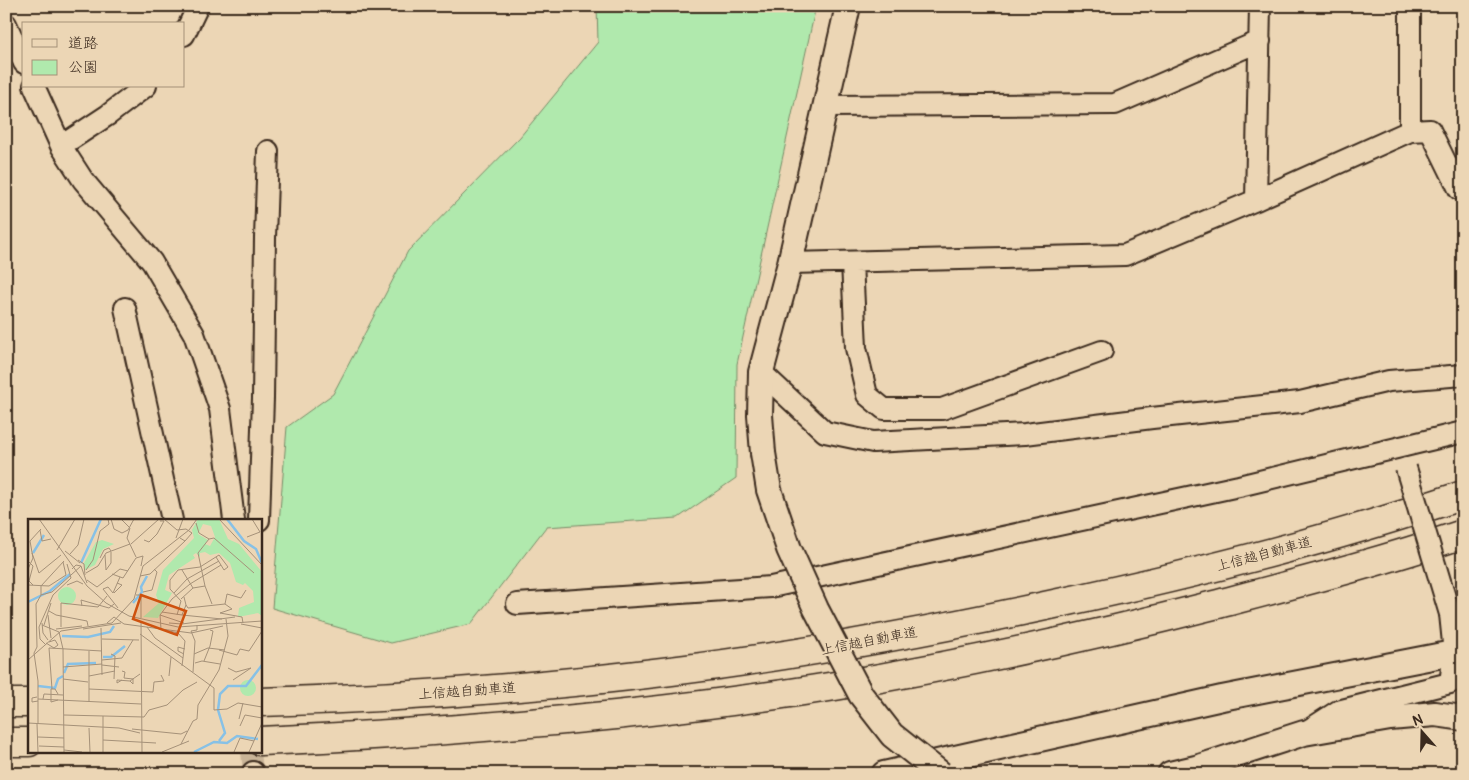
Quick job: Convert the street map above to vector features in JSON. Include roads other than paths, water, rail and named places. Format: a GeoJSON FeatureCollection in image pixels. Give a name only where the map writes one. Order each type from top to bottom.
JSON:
{"type":"FeatureCollection","features":[{"type":"Feature","properties":{"kind":"highway","name":"上信越自動車道"},"geometry":{"type":"LineString","coordinates":[[261,702],[334,700],[502,689],[671,672],[814,651],[978,620],[1128,588],[1272,552],[1415,511],[1463,495]]}},
{"type":"Feature","properties":{"kind":"highway"},"geometry":{"type":"LineString","coordinates":[[261,741],[510,726],[684,707],[834,686],[992,656],[1138,625],[1284,587],[1425,547],[1463,534]]}},
{"type":"Feature","properties":{"kind":"highway"},"geometry":{"type":"LineString","coordinates":[[6,703],[28,703]]}},
{"type":"Feature","properties":{"kind":"highway"},"geometry":{"type":"LineString","coordinates":[[6,742],[28,742]]}},
{"type":"Feature","properties":{"kind":"street"},"geometry":{"type":"LineString","coordinates":[[185,33],[198,6]]}},
{"type":"Feature","properties":{"kind":"street"},"geometry":{"type":"LineString","coordinates":[[848,6],[790,263],[761,372],[760,415],[763,453],[769,490],[789,549],[816,609],[862,695],[892,735],[941,774]]}},
{"type":"Feature","properties":{"kind":"street"},"geometry":{"type":"LineString","coordinates":[[1256,200],[1260,6]]}},
{"type":"Feature","properties":{"kind":"street"},"geometry":{"type":"LineString","coordinates":[[1410,6],[1410,130]]}},
{"type":"Feature","properties":{"kind":"street"},"geometry":{"type":"LineString","coordinates":[[6,24],[22,59]]}},
{"type":"Feature","properties":{"kind":"street"},"geometry":{"type":"LineString","coordinates":[[826,106],[1115,104],[1260,41]]}},
{"type":"Feature","properties":{"kind":"street"},"geometry":{"type":"LineString","coordinates":[[35,88],[61,146],[83,180],[152,262],[194,334],[220,409],[234,519]]}},
{"type":"Feature","properties":{"kind":"street"},"geometry":{"type":"LineString","coordinates":[[61,146],[108,115],[143,88]]}},
{"type":"Feature","properties":{"kind":"street"},"geometry":{"type":"LineString","coordinates":[[790,263],[1125,255],[1256,200],[1410,130],[1430,130],[1459,189],[1463,190]]}},
{"type":"Feature","properties":{"kind":"street"},"geometry":{"type":"LineString","coordinates":[[258,519],[263,408],[268,151]]}},
{"type":"Feature","properties":{"kind":"street"},"geometry":{"type":"LineString","coordinates":[[852,262],[856,348],[867,395],[884,409],[942,409],[1102,351]]}},
{"type":"Feature","properties":{"kind":"street"},"geometry":{"type":"LineString","coordinates":[[125,308],[172,519]]}},
{"type":"Feature","properties":{"kind":"street"},"geometry":{"type":"LineString","coordinates":[[761,372],[826,432],[873,442],[1025,434],[1300,402],[1389,381],[1463,375]]}},
{"type":"Feature","properties":{"kind":"street"},"geometry":{"type":"LineString","coordinates":[[517,604],[771,587],[1239,486],[1463,432]]}},
{"type":"Feature","properties":{"kind":"street"},"geometry":{"type":"LineString","coordinates":[[1304,733],[1338,711],[1450,684],[1459,652],[1450,614],[1401,447]]}},
{"type":"Feature","properties":{"kind":"street"},"geometry":{"type":"LineString","coordinates":[[884,774],[1222,698],[1459,652]]}},
{"type":"Feature","properties":{"kind":"street"},"geometry":{"type":"LineString","coordinates":[[1170,774],[1196,768],[1304,733],[1390,718],[1435,714],[1463,718]]}},
{"type":"Feature","properties":{"kind":"tunnel"},"geometry":{"type":"LineString","coordinates":[[251,752],[253,772]]}}]}
